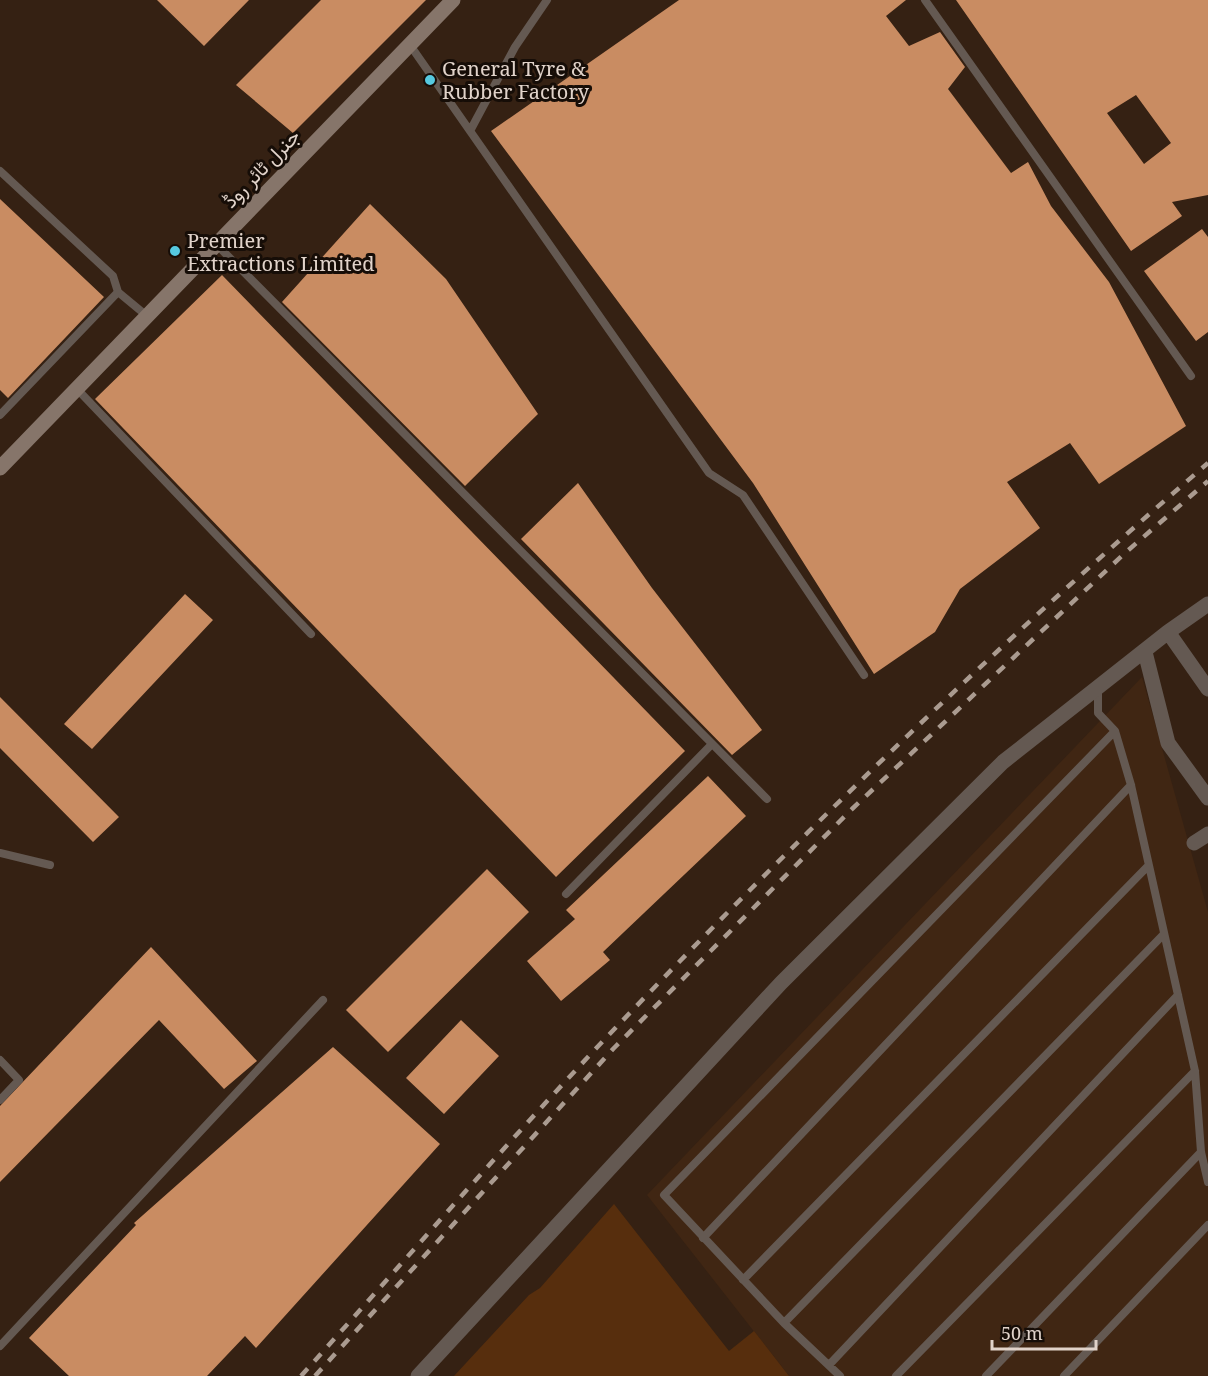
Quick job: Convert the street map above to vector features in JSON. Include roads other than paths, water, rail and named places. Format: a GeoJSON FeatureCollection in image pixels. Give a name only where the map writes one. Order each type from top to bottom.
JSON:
{"type":"FeatureCollection","features":[{"type":"Feature","properties":{"kind":"street","name":"جنرل ٹائر روڈ"},"geometry":{"type":"LineString","coordinates":[[0,468],[453,0]]}},
{"type":"Feature","properties":{"kind":"street"},"geometry":{"type":"LineString","coordinates":[[418,1376],[781,983],[1003,762],[1168,632],[1208,604]]}},
{"type":"Feature","properties":{"kind":"street"},"geometry":{"type":"LineString","coordinates":[[1168,632],[1208,689]]}},
{"type":"Feature","properties":{"kind":"street"},"geometry":{"type":"LineString","coordinates":[[1145,652],[1168,743],[1208,798]]}},
{"type":"Feature","properties":{"kind":"street"},"geometry":{"type":"LineString","coordinates":[[1194,843],[1208,834]]}},
{"type":"Feature","properties":{"kind":"lane"},"geometry":{"type":"LineString","coordinates":[[470,131],[515,47],[548,0]]}},
{"type":"Feature","properties":{"kind":"lane"},"geometry":{"type":"LineString","coordinates":[[925,0],[1191,376]]}},
{"type":"Feature","properties":{"kind":"lane"},"geometry":{"type":"LineString","coordinates":[[410,45],[709,473],[743,495],[864,675]]}},
{"type":"Feature","properties":{"kind":"lane"},"geometry":{"type":"LineString","coordinates":[[0,171],[113,276],[118,292],[147,316]]}},
{"type":"Feature","properties":{"kind":"lane"},"geometry":{"type":"LineString","coordinates":[[216,244],[767,800]]}},
{"type":"Feature","properties":{"kind":"lane"},"geometry":{"type":"LineString","coordinates":[[0,415],[118,292]]}},
{"type":"Feature","properties":{"kind":"lane"},"geometry":{"type":"LineString","coordinates":[[77,389],[311,634]]}},
{"type":"Feature","properties":{"kind":"lane"},"geometry":{"type":"LineString","coordinates":[[1098,688],[1098,713],[1115,731],[1131,785],[1195,1071],[1201,1152],[1208,1182]]}},
{"type":"Feature","properties":{"kind":"lane"},"geometry":{"type":"LineString","coordinates":[[840,1376],[784,1323],[664,1195],[1115,731]]}},
{"type":"Feature","properties":{"kind":"lane"},"geometry":{"type":"LineString","coordinates":[[567,894],[712,744]]}},
{"type":"Feature","properties":{"kind":"lane"},"geometry":{"type":"LineString","coordinates":[[703,1238],[1131,785]]}},
{"type":"Feature","properties":{"kind":"lane"},"geometry":{"type":"LineString","coordinates":[[0,853],[50,866]]}},
{"type":"Feature","properties":{"kind":"lane"},"geometry":{"type":"LineString","coordinates":[[743,1280],[1148,866]]}},
{"type":"Feature","properties":{"kind":"lane"},"geometry":{"type":"LineString","coordinates":[[784,1323],[1163,935]]}},
{"type":"Feature","properties":{"kind":"lane"},"geometry":{"type":"LineString","coordinates":[[829,1365],[1178,995]]}},
{"type":"Feature","properties":{"kind":"lane"},"geometry":{"type":"LineString","coordinates":[[0,1346],[323,1000]]}},
{"type":"Feature","properties":{"kind":"lane"},"geometry":{"type":"LineString","coordinates":[[0,1060],[19,1080],[0,1100]]}},
{"type":"Feature","properties":{"kind":"lane"},"geometry":{"type":"LineString","coordinates":[[896,1376],[1195,1071]]}},
{"type":"Feature","properties":{"kind":"lane"},"geometry":{"type":"LineString","coordinates":[[986,1376],[1201,1152]]}},
{"type":"Feature","properties":{"kind":"lane"},"geometry":{"type":"LineString","coordinates":[[1064,1376],[1208,1225]]}},
{"type":"Feature","properties":{"kind":"railway"},"geometry":{"type":"LineString","coordinates":[[301,1376],[566,1081],[750,890],[975,672],[1208,463]]}},
{"type":"Feature","properties":{"kind":"railway"},"geometry":{"type":"LineString","coordinates":[[315,1376],[614,1048],[852,809],[1125,553],[1208,481]]}},
{"type":"Feature","properties":{"kind":"place","name":"General Tyre & Rubber Factory"},"geometry":{"type":"Point","coordinates":[430,80]}},
{"type":"Feature","properties":{"kind":"place","name":"Premier Extractions Limited"},"geometry":{"type":"Point","coordinates":[175,251]}}]}
